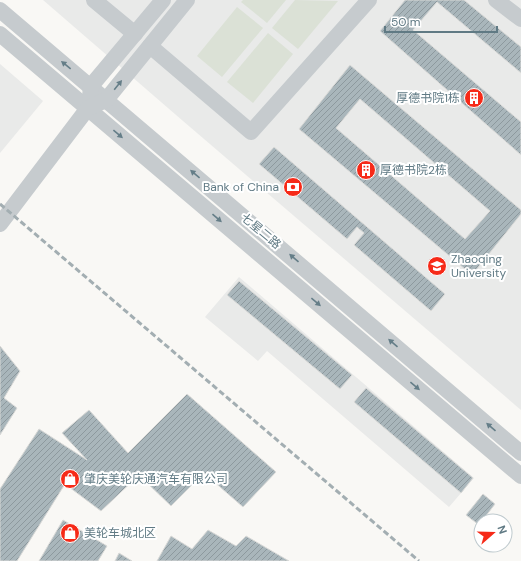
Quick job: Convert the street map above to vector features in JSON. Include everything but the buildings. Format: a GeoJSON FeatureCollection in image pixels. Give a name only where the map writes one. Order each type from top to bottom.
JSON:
{"type":"FeatureCollection","features":[{"type":"Feature","properties":{"kind":"street"},"geometry":{"type":"LineString","coordinates":[[94,0],[135,34]]}},
{"type":"Feature","properties":{"kind":"street"},"geometry":{"type":"LineString","coordinates":[[88,108],[91,86],[163,0]]}},
{"type":"Feature","properties":{"kind":"street"},"geometry":{"type":"LineString","coordinates":[[0,224],[88,108],[106,100],[187,0]]}},
{"type":"Feature","properties":{"kind":"street"},"geometry":{"type":"LineString","coordinates":[[150,46],[251,132],[369,0]]}},
{"type":"Feature","properties":{"kind":"street"},"geometry":{"type":"LineString","coordinates":[[496,0],[521,19]]}},
{"type":"Feature","properties":{"kind":"street","name":"七星二路"},"geometry":{"type":"LineString","coordinates":[[0,10],[263,232],[521,453]]}},
{"type":"Feature","properties":{"kind":"street","name":"七星二路"},"geometry":{"type":"LineString","coordinates":[[0,34],[519,472]]}},
{"type":"Feature","properties":{"kind":"shaded area","name":"Zhaoqing University"},"geometry":{"type":"Polygon","coordinates":[[[43,0],[521,0],[521,410],[183,121],[43,0]]]}},
{"type":"Feature","properties":{"kind":"shaded area"},"geometry":{"type":"Polygon","coordinates":[[[243,0],[286,0],[267,23],[241,2],[243,0]]]}},
{"type":"Feature","properties":{"kind":"shaded area"},"geometry":{"type":"Polygon","coordinates":[[[295,0],[338,1],[298,49],[272,28],[295,0]]]}},
{"type":"Feature","properties":{"kind":"shaded area"},"geometry":{"type":"Polygon","coordinates":[[[237,7],[263,28],[222,77],[197,56],[237,7]]]}},
{"type":"Feature","properties":{"kind":"shaded area"},"geometry":{"type":"Polygon","coordinates":[[[268,33],[293,54],[253,103],[227,82],[268,33]]]}},
{"type":"Feature","properties":{"kind":"shaded area"},"geometry":{"type":"Polygon","coordinates":[[[0,64],[43,101],[0,153],[0,64]]]}},
{"type":"Feature","properties":{"kind":"shaded area"},"geometry":{"type":"Polygon","coordinates":[[[239,277],[474,478],[449,507],[267,351],[258,361],[205,317],[239,277]]]}},
{"type":"Feature","properties":{"kind":"railway"},"geometry":{"type":"LineString","coordinates":[[0,204],[419,561]]}},
{"type":"Feature","properties":{"kind":"place","name":"厚德书院1栋"},"geometry":{"type":"Point","coordinates":[474,98]}},
{"type":"Feature","properties":{"kind":"place","name":"厚德书院2栋"},"geometry":{"type":"Point","coordinates":[366,170]}},
{"type":"Feature","properties":{"kind":"place","name":"Bank of China"},"geometry":{"type":"Point","coordinates":[293,187]}},
{"type":"Feature","properties":{"kind":"place","name":"Zhaoqing University"},"geometry":{"type":"Point","coordinates":[437,266]}},
{"type":"Feature","properties":{"kind":"place","name":"肇庆美轮庆通汽车有限公司"},"geometry":{"type":"Point","coordinates":[70,479]}},
{"type":"Feature","properties":{"kind":"place","name":"美轮车城北区"},"geometry":{"type":"Point","coordinates":[70,533]}}]}
